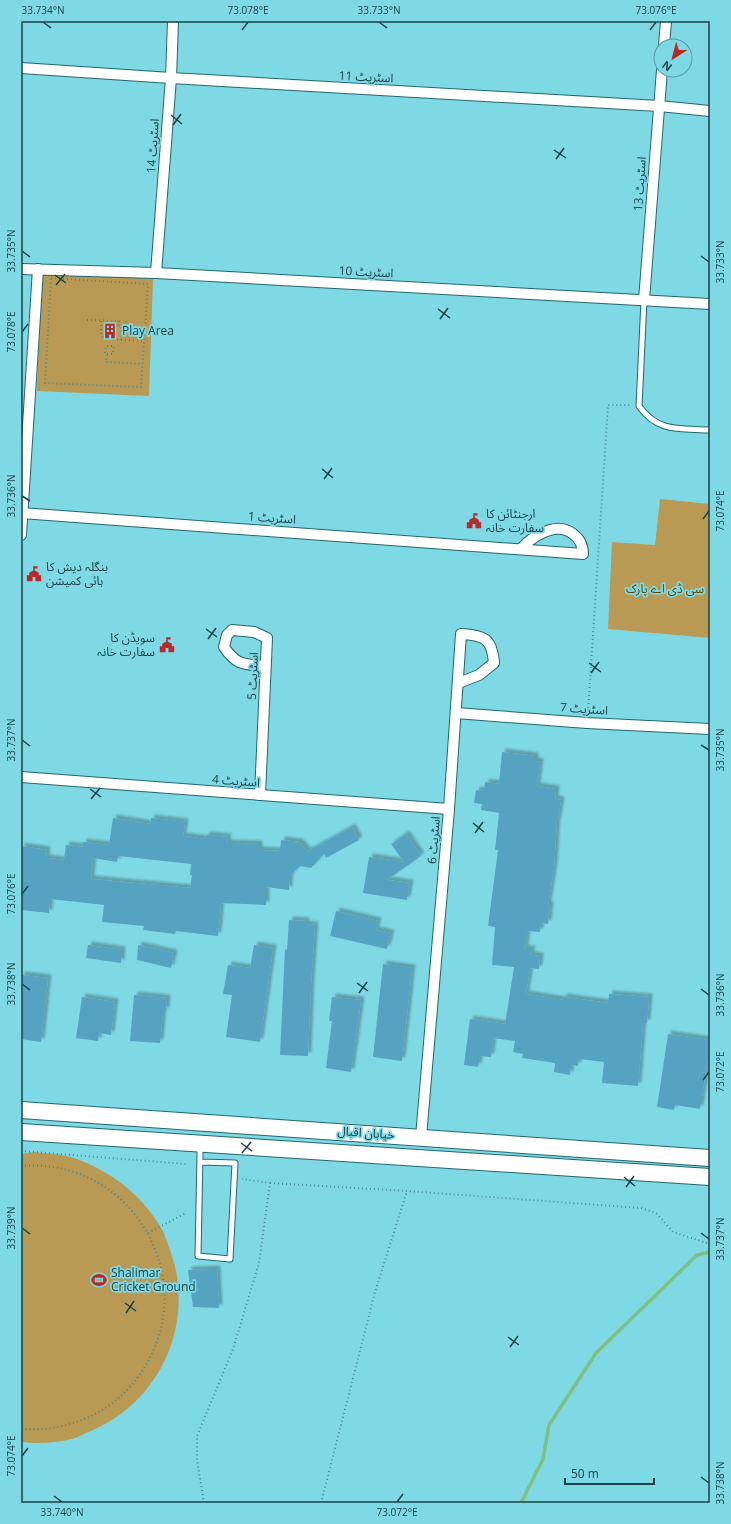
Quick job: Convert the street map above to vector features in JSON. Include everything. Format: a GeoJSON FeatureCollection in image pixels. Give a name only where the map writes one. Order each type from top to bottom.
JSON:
{"type":"FeatureCollection","features":[{"type":"Feature","properties":{"kind":"main road","name":"خیابان اقبال"},"geometry":{"type":"LineString","coordinates":[[21,1110],[710,1158]]}},
{"type":"Feature","properties":{"kind":"main road"},"geometry":{"type":"LineString","coordinates":[[186,1122],[193,1144]]}},
{"type":"Feature","properties":{"kind":"main road","name":"خیابان اقبال"},"geometry":{"type":"LineString","coordinates":[[21,1132],[710,1177]]}},
{"type":"Feature","properties":{"kind":"street","name":"اسٹریٹ 14"},"geometry":{"type":"LineString","coordinates":[[156,273],[174,21]]}},
{"type":"Feature","properties":{"kind":"street"},"geometry":{"type":"LineString","coordinates":[[665,38],[666,21]]}},
{"type":"Feature","properties":{"kind":"street","name":"اسٹریٹ 11"},"geometry":{"type":"LineString","coordinates":[[21,68],[658,106],[710,111]]}},
{"type":"Feature","properties":{"kind":"street","name":"اسٹریٹ 13"},"geometry":{"type":"LineString","coordinates":[[644,300],[661,78]]}},
{"type":"Feature","properties":{"kind":"street","name":"اسٹریٹ 10"},"geometry":{"type":"LineString","coordinates":[[21,269],[156,273],[710,304]]}},
{"type":"Feature","properties":{"kind":"street"},"geometry":{"type":"LineString","coordinates":[[21,535],[38,270]]}},
{"type":"Feature","properties":{"kind":"street","name":"اسٹریٹ 1"},"geometry":{"type":"LineString","coordinates":[[22,513],[583,554],[583,547],[577,537],[564,530],[551,529],[540,534],[521,549]]}},
{"type":"Feature","properties":{"kind":"street","name":"اسٹریٹ 5"},"geometry":{"type":"LineString","coordinates":[[260,795],[267,638],[254,632],[232,630],[227,636],[224,647],[231,657],[239,663],[265,666]]}},
{"type":"Feature","properties":{"kind":"street","name":"اسٹریٹ 6"},"geometry":{"type":"LineString","coordinates":[[421,1137],[450,809],[461,634],[473,634],[486,638],[492,648],[494,663],[479,675],[461,682]]}},
{"type":"Feature","properties":{"kind":"street","name":"اسٹریٹ 7"},"geometry":{"type":"LineString","coordinates":[[456,713],[587,723],[710,729]]}},
{"type":"Feature","properties":{"kind":"street","name":"اسٹریٹ 4"},"geometry":{"type":"LineString","coordinates":[[21,777],[450,809]]}},
{"type":"Feature","properties":{"kind":"lane"},"geometry":{"type":"LineString","coordinates":[[644,300],[638,406],[645,415],[662,426],[710,430]]}},
{"type":"Feature","properties":{"kind":"lane"},"geometry":{"type":"LineString","coordinates":[[193,1144],[200,1162],[198,1256],[230,1259],[236,1163],[200,1162]]}},
{"type":"Feature","properties":{"kind":"path"},"geometry":{"type":"LineString","coordinates":[[51,278],[148,284],[142,364],[141,387],[45,383],[51,278]]}},
{"type":"Feature","properties":{"kind":"path"},"geometry":{"type":"LineString","coordinates":[[122,326],[126,326],[126,319]]}},
{"type":"Feature","properties":{"kind":"path"},"geometry":{"type":"LineString","coordinates":[[87,320],[119,321],[118,325],[122,326]]}},
{"type":"Feature","properties":{"kind":"path"},"geometry":{"type":"LineString","coordinates":[[101,321],[102,336],[104,339],[144,341]]}},
{"type":"Feature","properties":{"kind":"path"},"geometry":{"type":"LineString","coordinates":[[121,340],[122,326]]}},
{"type":"Feature","properties":{"kind":"path"},"geometry":{"type":"LineString","coordinates":[[107,354],[113,354],[114,346],[111,346],[112,339]]}},
{"type":"Feature","properties":{"kind":"path"},"geometry":{"type":"LineString","coordinates":[[111,346],[106,346],[106,362],[142,364]]}},
{"type":"Feature","properties":{"kind":"path"},"geometry":{"type":"LineString","coordinates":[[587,723],[608,405],[638,406]]}},
{"type":"Feature","properties":{"kind":"path"},"geometry":{"type":"LineString","coordinates":[[21,1151],[186,1164]]}},
{"type":"Feature","properties":{"kind":"path"},"geometry":{"type":"LineString","coordinates":[[21,1166],[38,1165],[64,1169],[89,1178],[112,1192],[132,1211],[148,1233],[159,1258],[164,1284],[164,1312],[159,1338],[148,1363],[132,1385],[112,1404],[89,1418],[64,1427],[36,1430],[21,1429]]}},
{"type":"Feature","properties":{"kind":"path"},"geometry":{"type":"LineString","coordinates":[[235,1178],[270,1183],[407,1191],[641,1208],[656,1214],[673,1232],[710,1244]]}},
{"type":"Feature","properties":{"kind":"path"},"geometry":{"type":"LineString","coordinates":[[204,1503],[197,1460],[197,1436],[233,1349],[259,1263],[270,1183]]}},
{"type":"Feature","properties":{"kind":"path"},"geometry":{"type":"LineString","coordinates":[[322,1503],[375,1292],[407,1191]]}},
{"type":"Feature","properties":{"kind":"path"},"geometry":{"type":"LineString","coordinates":[[148,1233],[186,1213]]}},
{"type":"Feature","properties":{"kind":"green space"},"geometry":{"type":"Polygon","coordinates":[[[42,273],[153,279],[149,396],[37,391],[42,273]]]}},
{"type":"Feature","properties":{"kind":"green space","name":"سی ڈی اے پارک"},"geometry":{"type":"Polygon","coordinates":[[[660,499],[710,504],[710,638],[608,629],[612,542],[655,545],[660,499]]]}},
{"type":"Feature","properties":{"kind":"green space","name":"Shalimar Cricket Ground"},"geometry":{"type":"Polygon","coordinates":[[[35,1152],[74,1158],[100,1169],[123,1184],[143,1203],[160,1226],[166,1238],[176,1272],[179,1300],[176,1328],[168,1354],[155,1378],[138,1399],[116,1417],[91,1431],[72,1439],[40,1443],[21,1442],[21,1154],[35,1152]]]}},
{"type":"Feature","properties":{"kind":"building"},"geometry":{"type":"Polygon","coordinates":[[[502,752],[535,756],[535,761],[540,762],[537,786],[556,789],[555,799],[561,800],[557,820],[554,867],[548,905],[550,905],[548,924],[541,923],[540,932],[527,931],[525,949],[532,949],[531,955],[540,956],[539,969],[530,968],[526,994],[563,1000],[564,997],[608,1003],[609,994],[649,997],[647,1023],[643,1023],[638,1086],[602,1083],[604,1062],[579,1059],[578,1066],[571,1065],[570,1075],[554,1072],[555,1063],[522,1058],[523,1054],[513,1052],[515,1041],[493,1038],[491,1057],[480,1056],[478,1067],[464,1065],[470,1019],[505,1024],[514,967],[492,965],[495,927],[488,926],[498,850],[495,850],[499,813],[481,810],[482,804],[474,803],[476,790],[484,791],[485,782],[499,784],[502,752]]]}},
{"type":"Feature","properties":{"kind":"building"},"geometry":{"type":"Polygon","coordinates":[[[113,818],[150,824],[151,818],[185,822],[183,836],[205,839],[206,835],[228,837],[227,843],[259,844],[259,850],[280,851],[281,840],[299,842],[308,851],[352,827],[359,840],[326,858],[324,854],[311,868],[300,866],[290,876],[289,890],[266,887],[266,905],[221,903],[218,936],[176,931],[175,934],[143,930],[144,926],[102,922],[104,905],[50,899],[49,913],[21,910],[21,846],[47,850],[46,858],[64,860],[66,845],[83,847],[83,842],[109,845],[113,818]],[[118,856],[117,862],[93,858],[91,879],[190,888],[192,875],[190,875],[191,864],[118,856]]]}},
{"type":"Feature","properties":{"kind":"building"},"geometry":{"type":"Polygon","coordinates":[[[406,834],[421,856],[387,880],[410,883],[407,900],[363,893],[369,857],[404,862],[391,844],[406,834]]]}},
{"type":"Feature","properties":{"kind":"building"},"geometry":{"type":"Polygon","coordinates":[[[336,911],[378,921],[376,930],[391,933],[387,949],[330,936],[336,911]]]}},
{"type":"Feature","properties":{"kind":"building"},"geometry":{"type":"Polygon","coordinates":[[[289,920],[306,921],[305,924],[315,925],[308,1056],[280,1055],[285,949],[287,950],[289,920]]]}},
{"type":"Feature","properties":{"kind":"building"},"geometry":{"type":"Polygon","coordinates":[[[88,945],[122,950],[121,963],[86,958],[88,945]]]}},
{"type":"Feature","properties":{"kind":"building"},"geometry":{"type":"Polygon","coordinates":[[[138,945],[174,953],[171,968],[137,960],[138,945]]]}},
{"type":"Feature","properties":{"kind":"building"},"geometry":{"type":"Polygon","coordinates":[[[254,945],[273,948],[260,1042],[226,1037],[232,995],[223,994],[228,965],[250,968],[254,945]]]}},
{"type":"Feature","properties":{"kind":"building"},"geometry":{"type":"Polygon","coordinates":[[[383,964],[412,968],[402,1061],[373,1057],[383,964]]]}},
{"type":"Feature","properties":{"kind":"building"},"geometry":{"type":"Polygon","coordinates":[[[21,975],[48,978],[41,1042],[21,1039],[21,975]]]}},
{"type":"Feature","properties":{"kind":"building"},"geometry":{"type":"Polygon","coordinates":[[[134,995],[167,998],[166,1011],[163,1011],[160,1043],[130,1041],[134,995]]]}},
{"type":"Feature","properties":{"kind":"building"},"geometry":{"type":"Polygon","coordinates":[[[82,997],[115,1002],[111,1035],[99,1033],[98,1041],[76,1038],[82,997]]]}},
{"type":"Feature","properties":{"kind":"building"},"geometry":{"type":"Polygon","coordinates":[[[332,997],[361,1000],[351,1072],[326,1068],[332,1021],[329,1021],[332,997]]]}},
{"type":"Feature","properties":{"kind":"building"},"geometry":{"type":"Polygon","coordinates":[[[668,1034],[710,1040],[710,1057],[708,1057],[700,1109],[675,1105],[674,1110],[657,1107],[668,1034]]]}},
{"type":"Feature","properties":{"kind":"building"},"geometry":{"type":"Polygon","coordinates":[[[217,1269],[219,1308],[193,1307],[188,1270],[217,1269]]]}},
{"type":"Feature","properties":{"kind":"waterway"},"geometry":{"type":"LineString","coordinates":[[521,1503],[543,1459],[549,1425],[596,1353],[697,1255],[710,1252]]}},
{"type":"Feature","properties":{"kind":"place","name":"Play Area"},"geometry":{"type":"Point","coordinates":[110,331]}},
{"type":"Feature","properties":{"kind":"place","name":"ارجنٹائن کا سفارت خانہ"},"geometry":{"type":"Point","coordinates":[474,521]}},
{"type":"Feature","properties":{"kind":"place","name":"بنگلہ دیش کا ہائی کمیشن"},"geometry":{"type":"Point","coordinates":[34,574]}},
{"type":"Feature","properties":{"kind":"place","name":"سویڈن کا سفارت خانہ"},"geometry":{"type":"Point","coordinates":[167,645]}},
{"type":"Feature","properties":{"kind":"place","name":"Shalimar Cricket Ground"},"geometry":{"type":"Point","coordinates":[99,1280]}}]}
